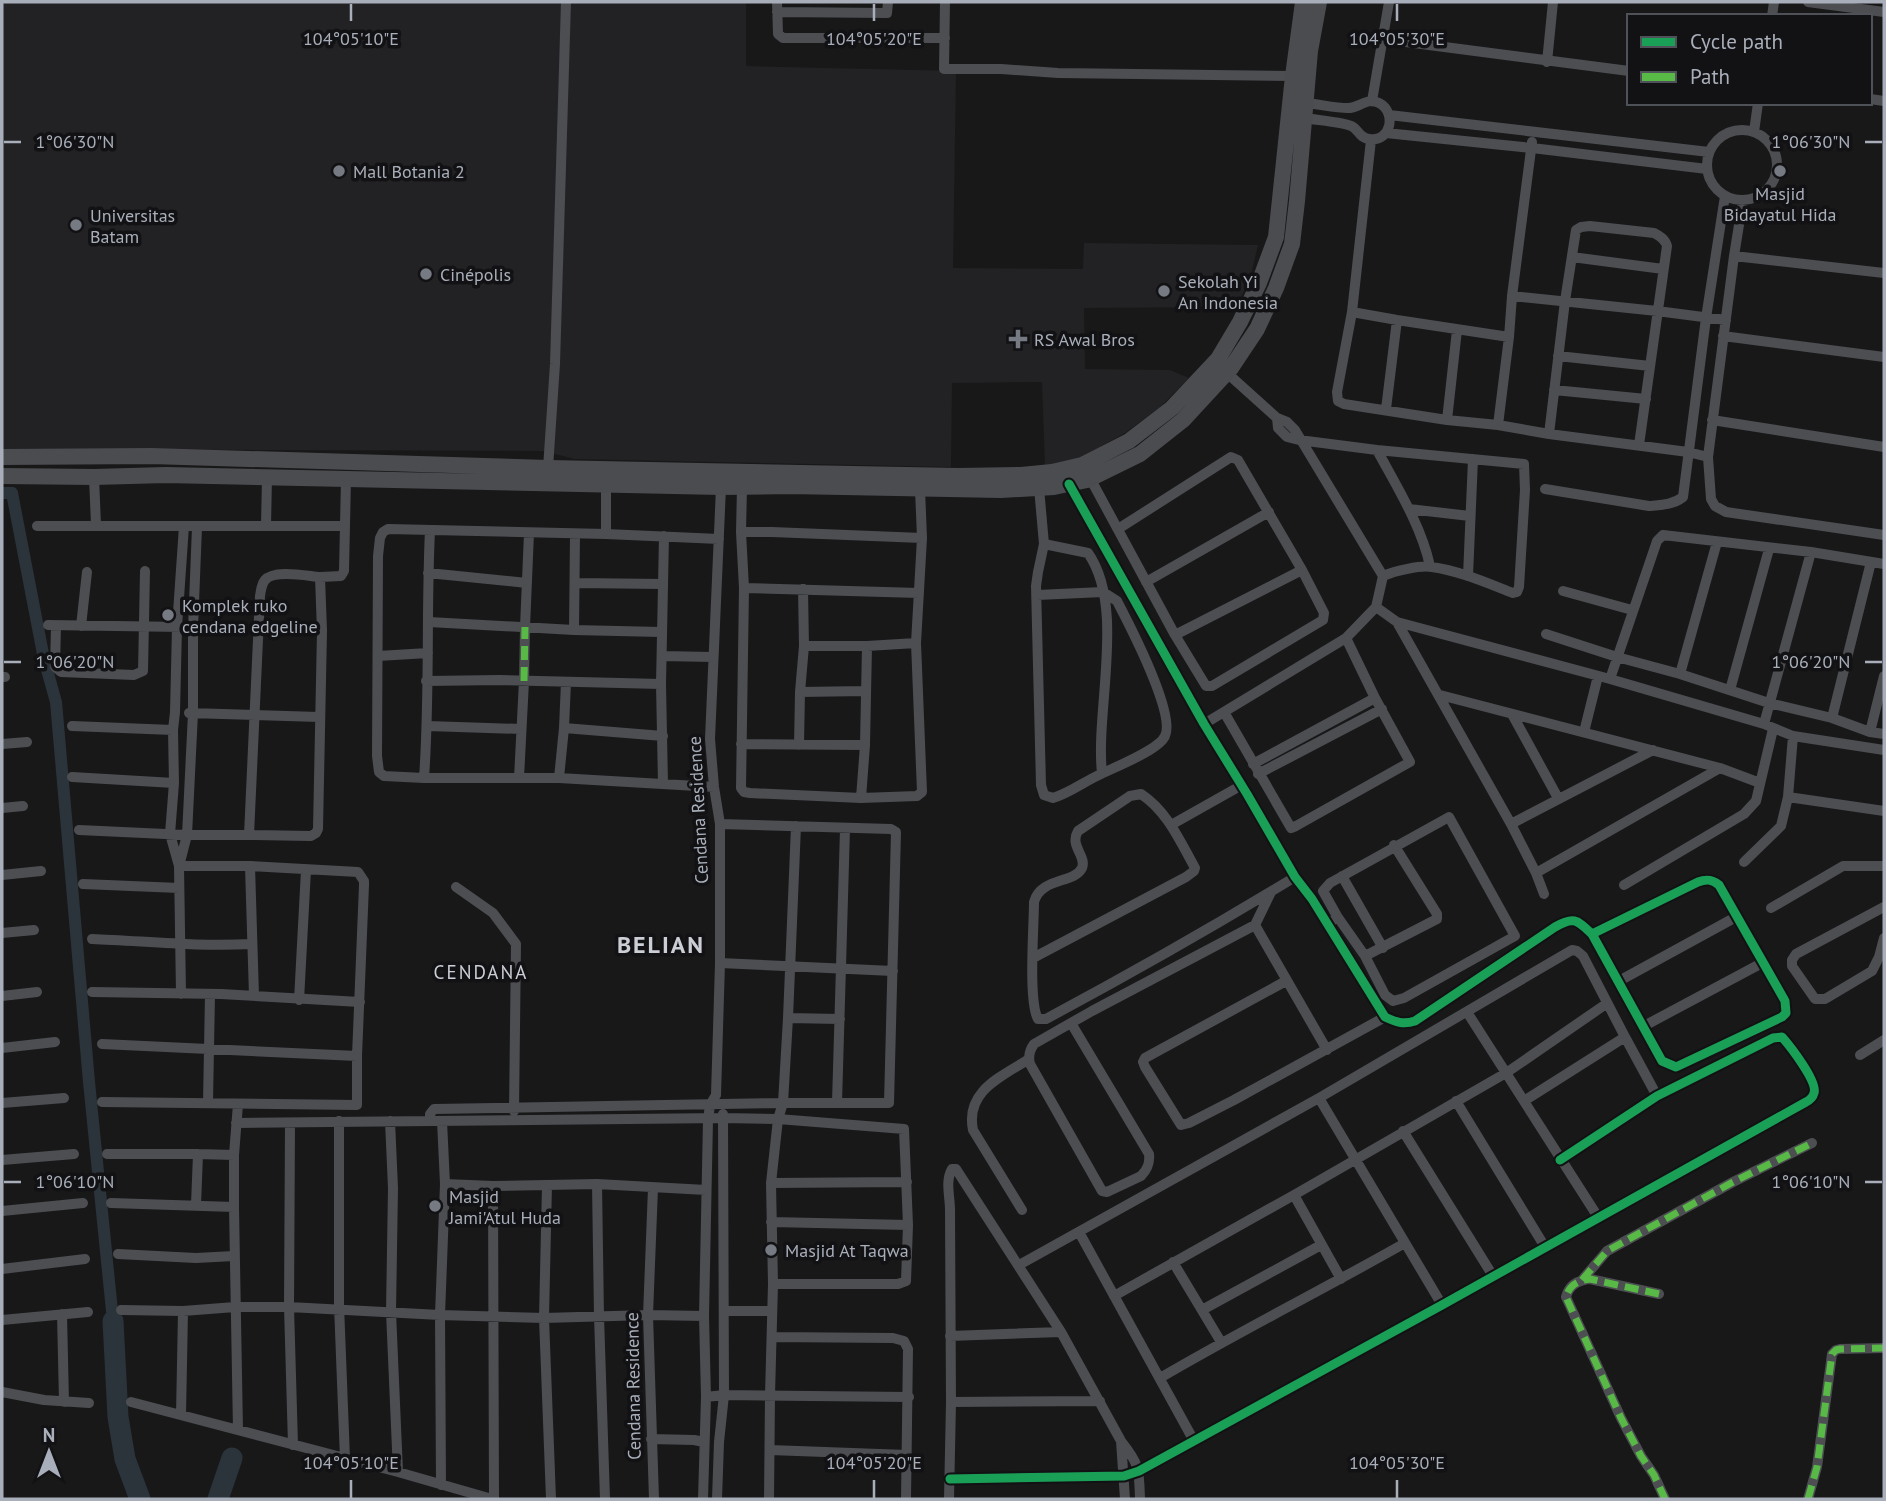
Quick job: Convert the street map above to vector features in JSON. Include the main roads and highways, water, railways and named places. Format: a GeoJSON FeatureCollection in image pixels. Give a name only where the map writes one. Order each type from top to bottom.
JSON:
{"type":"FeatureCollection","features":[{"type":"Feature","properties":{"kind":"main road"},"geometry":{"type":"LineString","coordinates":[[2,476],[166,475],[742,487],[790,479],[1021,475],[1082,466],[1129,441],[1172,408],[1218,359],[1259,283],[1276,237],[1303,2]]}},
{"type":"Feature","properties":{"kind":"main road"},"geometry":{"type":"LineString","coordinates":[[2,457],[150,456],[548,468],[790,479],[920,489],[1039,488],[1090,478],[1140,454],[1183,420],[1227,373],[1257,329],[1292,244],[1310,51],[1319,2]]}},
{"type":"Feature","properties":{"kind":"main road"},"geometry":{"type":"LineString","coordinates":[[1281,200],[1297,201]]}},
{"type":"Feature","properties":{"kind":"main road"},"geometry":{"type":"LineString","coordinates":[[32,457],[32,475]]}},
{"type":"Feature","properties":{"kind":"waterway"},"geometry":{"type":"LineString","coordinates":[[2,493],[12,493],[44,659],[56,702],[113,1321]]}},
{"type":"Feature","properties":{"kind":"waterway"},"geometry":{"type":"LineString","coordinates":[[113,1321],[118,1417],[125,1459],[140,1499]]}},
{"type":"Feature","properties":{"kind":"waterway"},"geometry":{"type":"LineString","coordinates":[[218,1499],[232,1458]]}},
{"type":"Feature","properties":{"kind":"place","name":"Mall Botania 2"},"geometry":{"type":"Point","coordinates":[339,171]}},
{"type":"Feature","properties":{"kind":"place","name":"Masjid Bidayatul Hida"},"geometry":{"type":"Point","coordinates":[1780,171]}},
{"type":"Feature","properties":{"kind":"place","name":"Universitas Batam"},"geometry":{"type":"Point","coordinates":[76,225]}},
{"type":"Feature","properties":{"kind":"place","name":"Cinépolis"},"geometry":{"type":"Point","coordinates":[426,274]}},
{"type":"Feature","properties":{"kind":"place","name":"Sekolah Yi An Indonesia"},"geometry":{"type":"Point","coordinates":[1164,291]}},
{"type":"Feature","properties":{"kind":"place","name":"RS Awal Bros"},"geometry":{"type":"Point","coordinates":[1018,339]}},
{"type":"Feature","properties":{"kind":"place","name":"Komplek ruko cendana edgeline"},"geometry":{"type":"Point","coordinates":[168,615]}},
{"type":"Feature","properties":{"kind":"place","name":"Masjid Jami'Atul Huda"},"geometry":{"type":"Point","coordinates":[435,1206]}},
{"type":"Feature","properties":{"kind":"place","name":"Masjid At Taqwa"},"geometry":{"type":"Point","coordinates":[771,1250]}},
{"type":"Feature","properties":{"kind":"district","name":"BELIAN"},"geometry":{"type":"Point","coordinates":[661,944]}},
{"type":"Feature","properties":{"kind":"district","name":"CENDANA"},"geometry":{"type":"Point","coordinates":[481,972]}}]}
